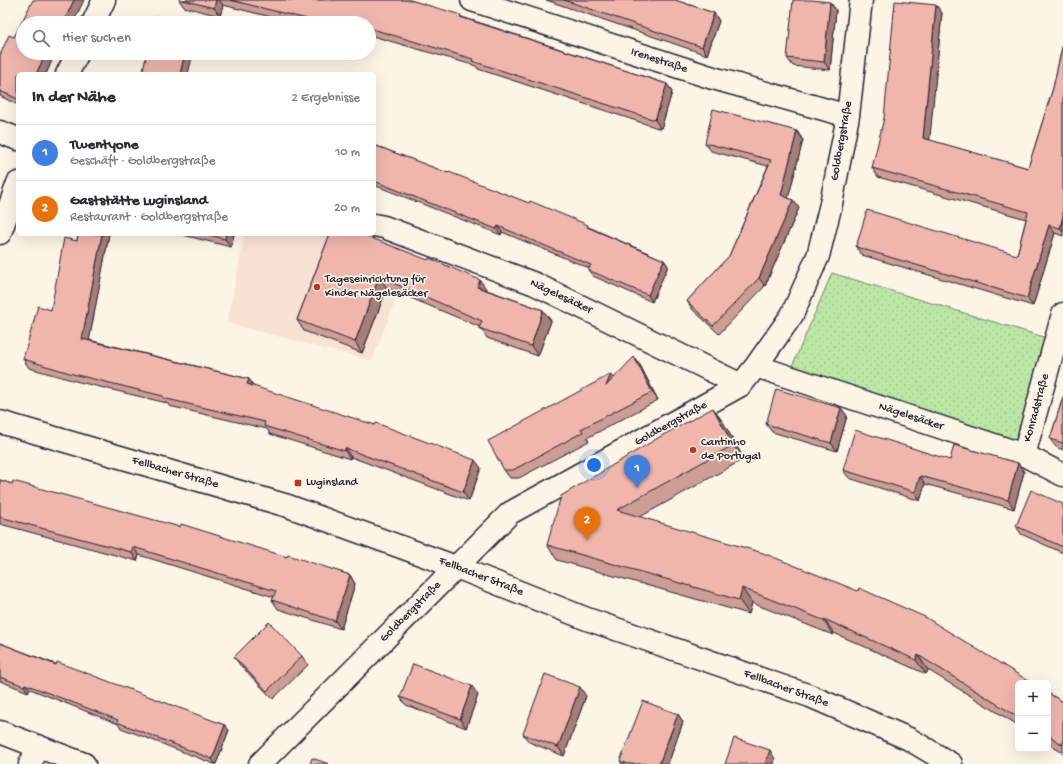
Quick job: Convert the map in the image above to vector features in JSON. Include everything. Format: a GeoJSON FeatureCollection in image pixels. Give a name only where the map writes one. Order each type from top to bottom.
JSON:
{"type":"FeatureCollection","features":[{"type":"Feature","properties":{"kind":"street"},"geometry":{"type":"LineString","coordinates":[[96,16],[104,0]]}},
{"type":"Feature","properties":{"kind":"street","name":"Irenestraße"},"geometry":{"type":"LineString","coordinates":[[472,0],[713,78],[848,116]]}},
{"type":"Feature","properties":{"kind":"street","name":"Goldbergstraße"},"geometry":{"type":"LineString","coordinates":[[260,764],[510,513],[741,385],[756,366],[792,315],[818,256],[831,204],[848,116],[861,0]]}},
{"type":"Feature","properties":{"kind":"street"},"geometry":{"type":"LineString","coordinates":[[68,72],[74,60]]}},
{"type":"Feature","properties":{"kind":"street"},"geometry":{"type":"LineString","coordinates":[[0,132],[16,138]]}},
{"type":"Feature","properties":{"kind":"street"},"geometry":{"type":"LineString","coordinates":[[0,233],[16,189]]}},
{"type":"Feature","properties":{"kind":"street","name":"Nägelesäcker"},"geometry":{"type":"LineString","coordinates":[[376,225],[384,227],[535,284],[741,385]]}},
{"type":"Feature","properties":{"kind":"street","name":"Konradstraße"},"geometry":{"type":"LineString","coordinates":[[1024,455],[1063,314]]}},
{"type":"Feature","properties":{"kind":"street","name":"Nägelesäcker"},"geometry":{"type":"LineString","coordinates":[[756,366],[1024,455],[1063,475]]}},
{"type":"Feature","properties":{"kind":"street","name":"Fellbacher Straße"},"geometry":{"type":"LineString","coordinates":[[0,422],[288,506],[456,567],[587,619],[810,696],[909,739],[951,764]]}},
{"type":"Feature","properties":{"kind":"street"},"geometry":{"type":"LineString","coordinates":[[0,732],[34,755],[84,764]]}},
{"type":"Feature","properties":{"kind":"shaded area","name":"Tageseinrichtung für Kinder Nägelesäcker"},"geometry":{"type":"Polygon","coordinates":[[[377,234],[414,252],[372,361],[227,323],[245,236],[376,236],[377,234]]]}},
{"type":"Feature","properties":{"kind":"green space"},"geometry":{"type":"Polygon","coordinates":[[[832,273],[1047,338],[1017,440],[791,369],[832,273]]]}},
{"type":"Feature","properties":{"kind":"building"},"geometry":{"type":"Polygon","coordinates":[[[33,0],[74,0],[66,16],[25,16],[33,0]]]}},
{"type":"Feature","properties":{"kind":"building"},"geometry":{"type":"Polygon","coordinates":[[[183,0],[216,0],[214,8],[183,0]]]}},
{"type":"Feature","properties":{"kind":"building"},"geometry":{"type":"Polygon","coordinates":[[[230,0],[410,0],[461,15],[460,17],[667,84],[655,120],[472,61],[473,59],[376,30],[376,16],[295,16],[230,0]]]}},
{"type":"Feature","properties":{"kind":"building"},"geometry":{"type":"Polygon","coordinates":[[[564,0],[675,0],[714,13],[702,47],[564,0]]]}},
{"type":"Feature","properties":{"kind":"building"},"geometry":{"type":"Polygon","coordinates":[[[793,0],[830,2],[824,62],[787,58],[793,0]]]}},
{"type":"Feature","properties":{"kind":"building"},"geometry":{"type":"Polygon","coordinates":[[[895,1],[936,5],[923,138],[1028,168],[1053,88],[1063,43],[1063,216],[1060,228],[1049,225],[1027,298],[856,247],[867,210],[1017,255],[1028,212],[872,168],[884,118],[895,1]]]}},
{"type":"Feature","properties":{"kind":"building"},"geometry":{"type":"Polygon","coordinates":[[[16,33],[16,60],[43,60],[37,72],[16,72],[16,98],[0,91],[0,55],[9,35],[14,37],[16,33]]]}},
{"type":"Feature","properties":{"kind":"building"},"geometry":{"type":"Polygon","coordinates":[[[145,60],[183,60],[180,72],[142,72],[145,60]]]}},
{"type":"Feature","properties":{"kind":"building"},"geometry":{"type":"Polygon","coordinates":[[[713,109],[797,131],[781,195],[793,200],[759,278],[713,326],[687,301],[729,256],[771,160],[705,143],[713,109]]]}},
{"type":"Feature","properties":{"kind":"building"},"geometry":{"type":"Polygon","coordinates":[[[376,146],[529,203],[530,201],[588,225],[587,227],[664,260],[648,295],[588,270],[591,265],[498,226],[496,229],[376,182],[376,146]]]}},
{"type":"Feature","properties":{"kind":"building"},"geometry":{"type":"Polygon","coordinates":[[[78,236],[102,236],[82,339],[249,379],[247,384],[375,425],[376,423],[475,460],[463,492],[345,448],[345,451],[264,426],[265,422],[163,398],[163,396],[73,374],[23,359],[38,306],[51,310],[64,238],[77,241],[78,236]]]}},
{"type":"Feature","properties":{"kind":"building"},"geometry":{"type":"Polygon","coordinates":[[[214,236],[226,236],[225,239],[214,236]]]}},
{"type":"Feature","properties":{"kind":"building"},"geometry":{"type":"Polygon","coordinates":[[[329,236],[366,236],[428,260],[429,258],[480,280],[477,287],[543,310],[531,346],[479,328],[482,321],[379,277],[355,342],[297,320],[329,236]]]}},
{"type":"Feature","properties":{"kind":"building"},"geometry":{"type":"Polygon","coordinates":[[[634,357],[652,392],[581,429],[583,432],[513,470],[504,470],[488,441],[611,374],[606,386],[634,357]]]}},
{"type":"Feature","properties":{"kind":"building"},"geometry":{"type":"Polygon","coordinates":[[[776,389],[841,408],[831,443],[766,424],[776,389]]]}},
{"type":"Feature","properties":{"kind":"building"},"geometry":{"type":"Polygon","coordinates":[[[1063,397],[1063,443],[1050,439],[1063,397]]]}},
{"type":"Feature","properties":{"kind":"building"},"geometry":{"type":"Polygon","coordinates":[[[713,408],[733,445],[617,510],[763,553],[858,591],[859,588],[925,617],[1027,680],[1015,680],[1015,715],[918,655],[916,660],[824,619],[823,620],[742,588],[739,600],[547,545],[561,496],[663,435],[713,408]]]}},
{"type":"Feature","properties":{"kind":"building"},"geometry":{"type":"Polygon","coordinates":[[[855,430],[950,460],[954,445],[1018,463],[1008,500],[920,476],[915,492],[843,470],[855,430]]]}},
{"type":"Feature","properties":{"kind":"building"},"geometry":{"type":"Polygon","coordinates":[[[0,480],[12,484],[13,481],[180,527],[181,524],[287,557],[288,555],[350,575],[335,621],[272,600],[276,591],[133,547],[131,552],[0,517],[0,480]]]}},
{"type":"Feature","properties":{"kind":"building"},"geometry":{"type":"Polygon","coordinates":[[[1031,490],[1063,504],[1063,547],[1016,526],[1031,490]]]}},
{"type":"Feature","properties":{"kind":"building"},"geometry":{"type":"Polygon","coordinates":[[[269,622],[302,656],[267,691],[234,657],[269,622]]]}},
{"type":"Feature","properties":{"kind":"building"},"geometry":{"type":"Polygon","coordinates":[[[0,643],[56,665],[57,662],[225,725],[212,759],[117,722],[118,720],[25,684],[24,686],[0,677],[0,643]]]}},
{"type":"Feature","properties":{"kind":"building"},"geometry":{"type":"Polygon","coordinates":[[[413,664],[472,686],[460,719],[400,697],[413,664]]]}},
{"type":"Feature","properties":{"kind":"building"},"geometry":{"type":"Polygon","coordinates":[[[545,674],[580,687],[558,747],[523,734],[545,674]]]}},
{"type":"Feature","properties":{"kind":"building"},"geometry":{"type":"Polygon","coordinates":[[[1051,695],[1063,702],[1063,745],[1051,737],[1051,695]]]}},
{"type":"Feature","properties":{"kind":"building"},"geometry":{"type":"Polygon","coordinates":[[[643,701],[678,714],[659,764],[628,764],[620,761],[643,701]]]}},
{"type":"Feature","properties":{"kind":"building"},"geometry":{"type":"Polygon","coordinates":[[[734,738],[770,750],[765,764],[725,764],[734,738]]]}},
{"type":"Feature","properties":{"kind":"building"},"geometry":{"type":"Polygon","coordinates":[[[312,758],[329,764],[310,764],[312,758]]]}},
{"type":"Feature","properties":{"kind":"place","name":"Tageseinrichtung für Kinder Nägelesäcker"},"geometry":{"type":"Point","coordinates":[317,287]}},
{"type":"Feature","properties":{"kind":"place","name":"Cantinho de Portugal"},"geometry":{"type":"Point","coordinates":[693,450]}},
{"type":"Feature","properties":{"kind":"place","name":"Luginsland"},"geometry":{"type":"Point","coordinates":[298,483]}},
{"type":"Feature","properties":{"kind":"place","name":"Twentyone"},"geometry":{"type":"Point","coordinates":[637,488]}},
{"type":"Feature","properties":{"kind":"place","name":"Gaststätte Luginsland"},"geometry":{"type":"Point","coordinates":[587,540]}}]}
